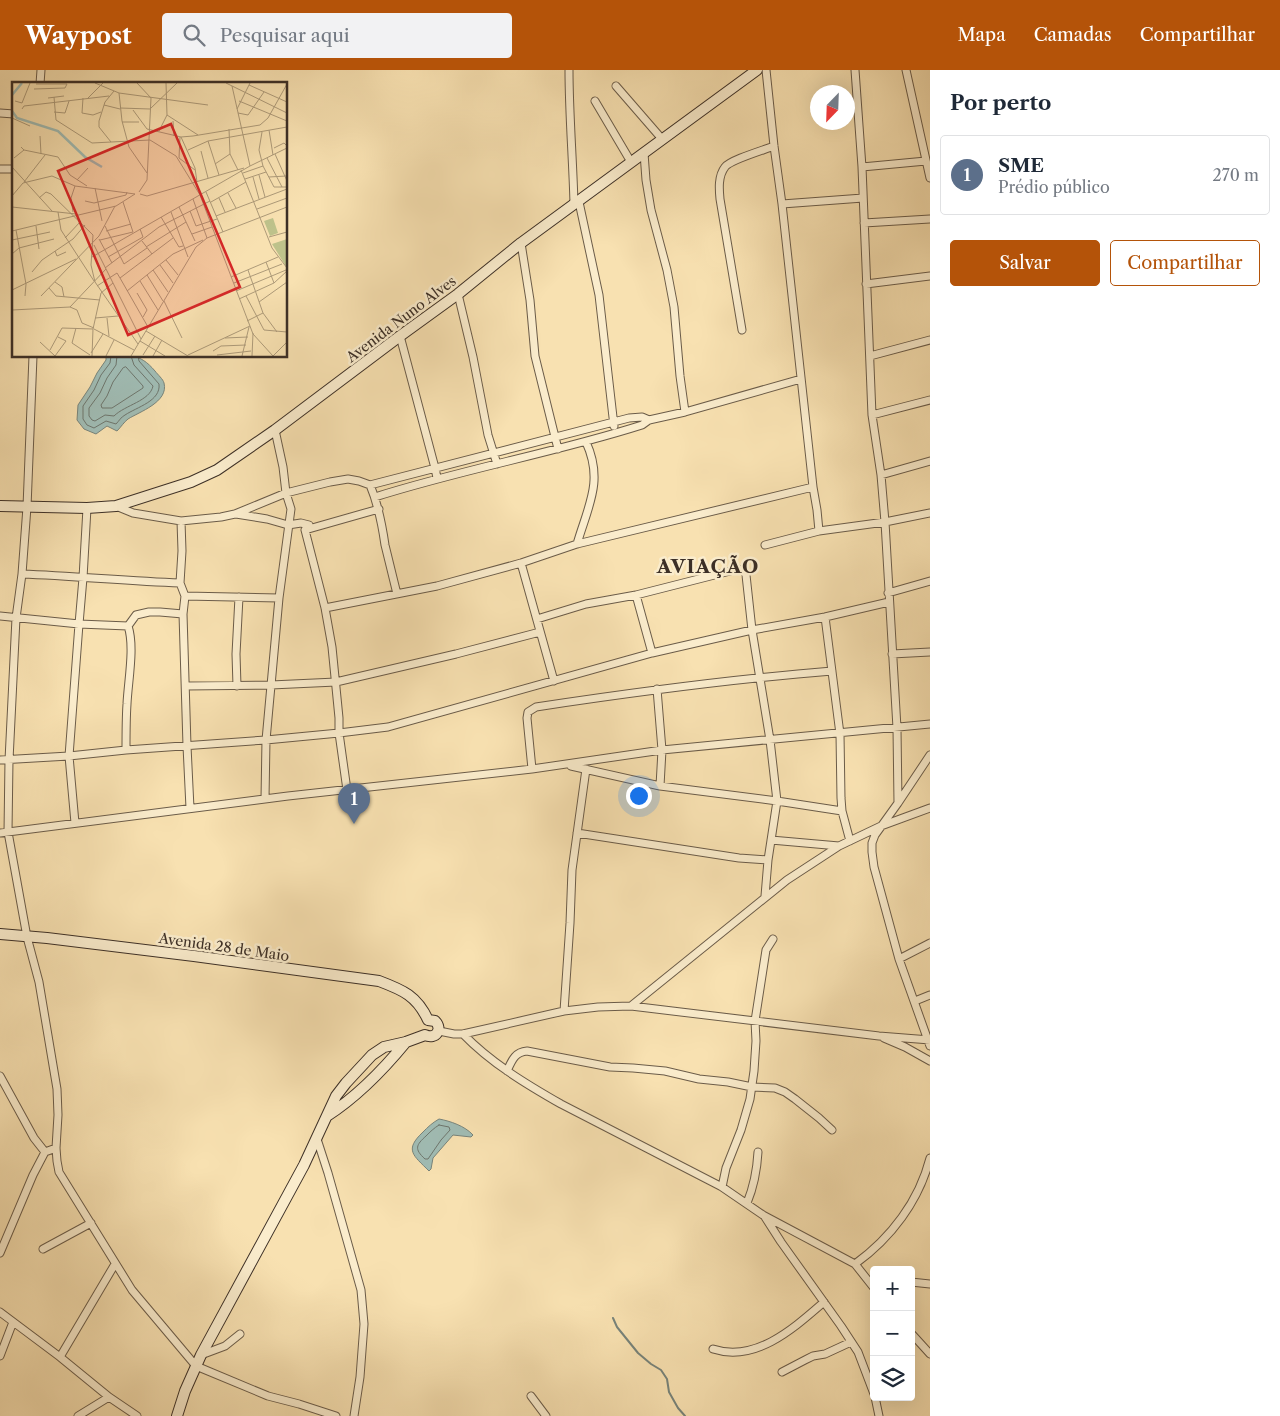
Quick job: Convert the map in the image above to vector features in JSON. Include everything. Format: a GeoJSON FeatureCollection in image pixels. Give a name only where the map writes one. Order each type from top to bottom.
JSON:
{"type":"FeatureCollection","features":[{"type":"Feature","properties":{"kind":"street"},"geometry":{"type":"LineString","coordinates":[[569,70],[569,103],[577,203],[599,295],[613,422],[616,432]]}},
{"type":"Feature","properties":{"kind":"street","name":"Avenida Nuno Alves"},"geometry":{"type":"LineString","coordinates":[[0,506],[87,508],[116,506],[191,482],[208,474],[275,430],[458,294],[522,243],[757,70]]}},
{"type":"Feature","properties":{"kind":"street"},"geometry":{"type":"LineString","coordinates":[[766,70],[813,487],[820,532]]}},
{"type":"Feature","properties":{"kind":"street"},"geometry":{"type":"LineString","coordinates":[[855,70],[862,167],[872,415],[881,475],[885,522],[897,728],[898,803]]}},
{"type":"Feature","properties":{"kind":"street"},"geometry":{"type":"LineString","coordinates":[[906,70],[930,178]]}},
{"type":"Feature","properties":{"kind":"street"},"geometry":{"type":"LineString","coordinates":[[616,86],[662,139]]}},
{"type":"Feature","properties":{"kind":"street"},"geometry":{"type":"LineString","coordinates":[[595,101],[631,162]]}},
{"type":"Feature","properties":{"kind":"street"},"geometry":{"type":"LineString","coordinates":[[742,330],[719,184],[725,167],[731,162],[774,146]]}},
{"type":"Feature","properties":{"kind":"street"},"geometry":{"type":"LineString","coordinates":[[644,153],[651,210],[666,263],[674,306],[685,412]]}},
{"type":"Feature","properties":{"kind":"street"},"geometry":{"type":"LineString","coordinates":[[862,167],[926,161]]}},
{"type":"Feature","properties":{"kind":"street"},"geometry":{"type":"LineString","coordinates":[[782,204],[863,198]]}},
{"type":"Feature","properties":{"kind":"street"},"geometry":{"type":"LineString","coordinates":[[864,223],[930,219]]}},
{"type":"Feature","properties":{"kind":"street"},"geometry":{"type":"LineString","coordinates":[[522,243],[535,356],[558,449]]}},
{"type":"Feature","properties":{"kind":"street"},"geometry":{"type":"LineString","coordinates":[[866,284],[930,276]]}},
{"type":"Feature","properties":{"kind":"street"},"geometry":{"type":"LineString","coordinates":[[458,294],[473,357],[488,435],[497,464]]}},
{"type":"Feature","properties":{"kind":"street"},"geometry":{"type":"LineString","coordinates":[[400,336],[437,478]]}},
{"type":"Feature","properties":{"kind":"street"},"geometry":{"type":"LineString","coordinates":[[870,356],[930,340]]}},
{"type":"Feature","properties":{"kind":"street"},"geometry":{"type":"LineString","coordinates":[[33,358],[27,507],[22,574],[16,618],[4,832],[42,1001],[57,1090],[56,1148],[60,1172],[132,1290],[196,1366],[268,1396],[336,1416]]}},
{"type":"Feature","properties":{"kind":"street"},"geometry":{"type":"LineString","coordinates":[[375,497],[437,478],[586,442],[642,425],[649,420],[685,412],[801,379]]}},
{"type":"Feature","properties":{"kind":"street"},"geometry":{"type":"LineString","coordinates":[[872,415],[930,400]]}},
{"type":"Feature","properties":{"kind":"street"},"geometry":{"type":"LineString","coordinates":[[116,506],[133,513],[181,521],[221,517],[235,514],[286,493],[325,483],[348,479],[370,484],[629,418],[642,417],[649,420]]}},
{"type":"Feature","properties":{"kind":"street"},"geometry":{"type":"LineString","coordinates":[[265,799],[266,740],[279,598],[291,509],[286,493],[283,467],[275,430]]}},
{"type":"Feature","properties":{"kind":"street"},"geometry":{"type":"LineString","coordinates":[[577,544],[595,483],[594,466],[586,442]]}},
{"type":"Feature","properties":{"kind":"street"},"geometry":{"type":"LineString","coordinates":[[881,475],[930,462]]}},
{"type":"Feature","properties":{"kind":"street"},"geometry":{"type":"LineString","coordinates":[[370,484],[379,509],[397,594]]}},
{"type":"Feature","properties":{"kind":"street"},"geometry":{"type":"LineString","coordinates":[[324,608],[437,586],[521,563],[577,544],[813,487]]}},
{"type":"Feature","properties":{"kind":"street"},"geometry":{"type":"LineString","coordinates":[[75,823],[69,756],[87,508]]}},
{"type":"Feature","properties":{"kind":"street"},"geometry":{"type":"LineString","coordinates":[[305,530],[379,509]]}},
{"type":"Feature","properties":{"kind":"street"},"geometry":{"type":"LineString","coordinates":[[765,545],[820,532],[930,513]]}},
{"type":"Feature","properties":{"kind":"street"},"geometry":{"type":"LineString","coordinates":[[235,514],[267,519],[288,525],[301,523],[309,525],[305,530]]}},
{"type":"Feature","properties":{"kind":"street"},"geometry":{"type":"LineString","coordinates":[[181,521],[180,583],[185,596],[183,614],[190,808]]}},
{"type":"Feature","properties":{"kind":"street"},"geometry":{"type":"LineString","coordinates":[[305,530],[332,647],[339,718],[338,733],[347,790]]}},
{"type":"Feature","properties":{"kind":"street"},"geometry":{"type":"LineString","coordinates":[[521,563],[554,681]]}},
{"type":"Feature","properties":{"kind":"street"},"geometry":{"type":"LineString","coordinates":[[537,619],[586,604],[636,595],[741,570],[744,571],[770,740],[777,801],[768,860],[765,896]]}},
{"type":"Feature","properties":{"kind":"street"},"geometry":{"type":"LineString","coordinates":[[22,574],[180,583]]}},
{"type":"Feature","properties":{"kind":"street"},"geometry":{"type":"LineString","coordinates":[[888,593],[930,581]]}},
{"type":"Feature","properties":{"kind":"street"},"geometry":{"type":"LineString","coordinates":[[636,595],[652,653]]}},
{"type":"Feature","properties":{"kind":"street"},"geometry":{"type":"LineString","coordinates":[[185,596],[279,598]]}},
{"type":"Feature","properties":{"kind":"street"},"geometry":{"type":"LineString","coordinates":[[236,686],[239,597]]}},
{"type":"Feature","properties":{"kind":"street"},"geometry":{"type":"LineString","coordinates":[[0,760],[266,740],[388,727],[652,653],[889,602]]}},
{"type":"Feature","properties":{"kind":"street"},"geometry":{"type":"LineString","coordinates":[[128,626],[136,615],[149,612],[183,614]]}},
{"type":"Feature","properties":{"kind":"street"},"geometry":{"type":"LineString","coordinates":[[0,616],[78,624],[128,626]]}},
{"type":"Feature","properties":{"kind":"street"},"geometry":{"type":"LineString","coordinates":[[825,617],[840,734],[842,811],[850,841]]}},
{"type":"Feature","properties":{"kind":"street"},"geometry":{"type":"LineString","coordinates":[[126,750],[131,657],[130,631],[128,626]]}},
{"type":"Feature","properties":{"kind":"street"},"geometry":{"type":"LineString","coordinates":[[186,686],[271,686],[336,682],[540,632]]}},
{"type":"Feature","properties":{"kind":"street"},"geometry":{"type":"LineString","coordinates":[[892,654],[930,652]]}},
{"type":"Feature","properties":{"kind":"street"},"geometry":{"type":"LineString","coordinates":[[532,769],[526,718],[528,712],[536,706],[657,689],[832,671]]}},
{"type":"Feature","properties":{"kind":"street"},"geometry":{"type":"LineString","coordinates":[[657,689],[662,750],[660,786]]}},
{"type":"Feature","properties":{"kind":"street"},"geometry":{"type":"LineString","coordinates":[[4,832],[265,799],[566,765],[662,750],[930,724]]}},
{"type":"Feature","properties":{"kind":"street"},"geometry":{"type":"LineString","coordinates":[[439,1031],[463,1034],[564,1011],[631,1006],[929,1042],[899,959],[874,868],[872,843],[875,835],[930,755]]}},
{"type":"Feature","properties":{"kind":"street"},"geometry":{"type":"LineString","coordinates":[[566,765],[660,786],[842,811]]}},
{"type":"Feature","properties":{"kind":"street"},"geometry":{"type":"LineString","coordinates":[[564,1011],[572,870],[586,770]]}},
{"type":"Feature","properties":{"kind":"street"},"geometry":{"type":"LineString","coordinates":[[631,1006],[787,880],[839,846],[881,826],[930,808]]}},
{"type":"Feature","properties":{"kind":"street"},"geometry":{"type":"LineString","coordinates":[[577,833],[739,858],[768,860]]}},
{"type":"Feature","properties":{"kind":"street"},"geometry":{"type":"LineString","coordinates":[[771,840],[839,846]]}},
{"type":"Feature","properties":{"kind":"street","name":"Avenida 28 de Maio"},"geometry":{"type":"LineString","coordinates":[[0,934],[185,955],[379,981],[411,995],[424,1011],[428,1020]]}},
{"type":"Feature","properties":{"kind":"street"},"geometry":{"type":"LineString","coordinates":[[722,1187],[726,1168],[741,1130],[750,1099],[756,1041],[755,1021],[766,950],[773,939]]}},
{"type":"Feature","properties":{"kind":"street"},"geometry":{"type":"LineString","coordinates":[[899,959],[930,943]]}},
{"type":"Feature","properties":{"kind":"street"},"geometry":{"type":"LineString","coordinates":[[915,1001],[930,995]]}},
{"type":"Feature","properties":{"kind":"street"},"geometry":{"type":"LineString","coordinates":[[425,1035],[422,1028],[428,1020],[435,1021],[438,1024],[439,1031]]}},
{"type":"Feature","properties":{"kind":"street"},"geometry":{"type":"LineString","coordinates":[[177,1416],[201,1355],[278,1216],[317,1139],[336,1096],[372,1055],[384,1047],[425,1035],[433,1036],[439,1031]]}},
{"type":"Feature","properties":{"kind":"street"},"geometry":{"type":"LineString","coordinates":[[463,1034],[507,1071],[535,1090],[722,1187],[763,1214],[854,1264],[870,1284]]}},
{"type":"Feature","properties":{"kind":"street"},"geometry":{"type":"LineString","coordinates":[[879,1036],[905,1047],[930,1061]]}},
{"type":"Feature","properties":{"kind":"street"},"geometry":{"type":"LineString","coordinates":[[328,1116],[347,1103],[362,1089],[386,1066],[406,1042]]}},
{"type":"Feature","properties":{"kind":"street"},"geometry":{"type":"LineString","coordinates":[[507,1071],[514,1057],[520,1052],[527,1051],[610,1067],[665,1071],[698,1079],[752,1087],[775,1088],[785,1092],[832,1130]]}},
{"type":"Feature","properties":{"kind":"street"},"geometry":{"type":"LineString","coordinates":[[0,1076],[34,1138],[45,1152]]}},
{"type":"Feature","properties":{"kind":"street"},"geometry":{"type":"LineString","coordinates":[[317,1139],[361,1290],[364,1324],[360,1377],[354,1416]]}},
{"type":"Feature","properties":{"kind":"street"},"geometry":{"type":"LineString","coordinates":[[0,1253],[33,1175],[45,1152],[56,1148]]}},
{"type":"Feature","properties":{"kind":"street"},"geometry":{"type":"LineString","coordinates":[[747,1203],[757,1172],[758,1152]]}},
{"type":"Feature","properties":{"kind":"street"},"geometry":{"type":"LineString","coordinates":[[854,1264],[868,1254],[894,1229],[918,1190],[930,1158]]}},
{"type":"Feature","properties":{"kind":"street"},"geometry":{"type":"LineString","coordinates":[[763,1214],[858,1352],[870,1385]]}},
{"type":"Feature","properties":{"kind":"street"},"geometry":{"type":"LineString","coordinates":[[43,1249],[91,1223]]}},
{"type":"Feature","properties":{"kind":"street"},"geometry":{"type":"LineString","coordinates":[[60,1357],[115,1264]]}},
{"type":"Feature","properties":{"kind":"street"},"geometry":{"type":"LineString","coordinates":[[863,1276],[870,1277]]}},
{"type":"Feature","properties":{"kind":"street"},"geometry":{"type":"LineString","coordinates":[[915,1282],[930,1284]]}},
{"type":"Feature","properties":{"kind":"street"},"geometry":{"type":"LineString","coordinates":[[713,1349],[724,1353],[758,1348],[790,1331],[824,1302]]}},
{"type":"Feature","properties":{"kind":"street"},"geometry":{"type":"LineString","coordinates":[[0,1312],[109,1397],[137,1416]]}},
{"type":"Feature","properties":{"kind":"street"},"geometry":{"type":"LineString","coordinates":[[0,1356],[13,1322]]}},
{"type":"Feature","properties":{"kind":"street"},"geometry":{"type":"LineString","coordinates":[[201,1355],[225,1346],[240,1334]]}},
{"type":"Feature","properties":{"kind":"street"},"geometry":{"type":"LineString","coordinates":[[915,1337],[930,1354]]}},
{"type":"Feature","properties":{"kind":"street"},"geometry":{"type":"LineString","coordinates":[[782,1372],[805,1360],[836,1350],[851,1342]]}},
{"type":"Feature","properties":{"kind":"street"},"geometry":{"type":"LineString","coordinates":[[532,1396],[546,1416]]}},
{"type":"Feature","properties":{"kind":"street"},"geometry":{"type":"LineString","coordinates":[[78,1416],[109,1397]]}},
{"type":"Feature","properties":{"kind":"street"},"geometry":{"type":"LineString","coordinates":[[875,1401],[879,1416]]}},
{"type":"Feature","properties":{"kind":"water"},"geometry":{"type":"Polygon","coordinates":[[[106,358],[139,358],[149,365],[163,380],[164,390],[158,401],[146,410],[128,419],[117,431],[107,426],[96,434],[84,429],[77,420],[78,405],[106,358]]]}},
{"type":"Feature","properties":{"kind":"water"},"geometry":{"type":"Polygon","coordinates":[[[439,1119],[457,1124],[473,1135],[471,1137],[453,1135],[433,1158],[429,1171],[415,1156],[412,1148],[417,1138],[439,1119]]]}},
{"type":"Feature","properties":{"kind":"waterway"},"geometry":{"type":"LineString","coordinates":[[613,1318],[617,1327],[638,1353],[661,1370],[667,1379],[669,1392],[685,1416]]}},
{"type":"Feature","properties":{"kind":"place","name":"SME"},"geometry":{"type":"Point","coordinates":[354,824]}},
{"type":"Feature","properties":{"kind":"district","name":"AVIAÇÃO"},"geometry":{"type":"Point","coordinates":[708,566]}}]}
